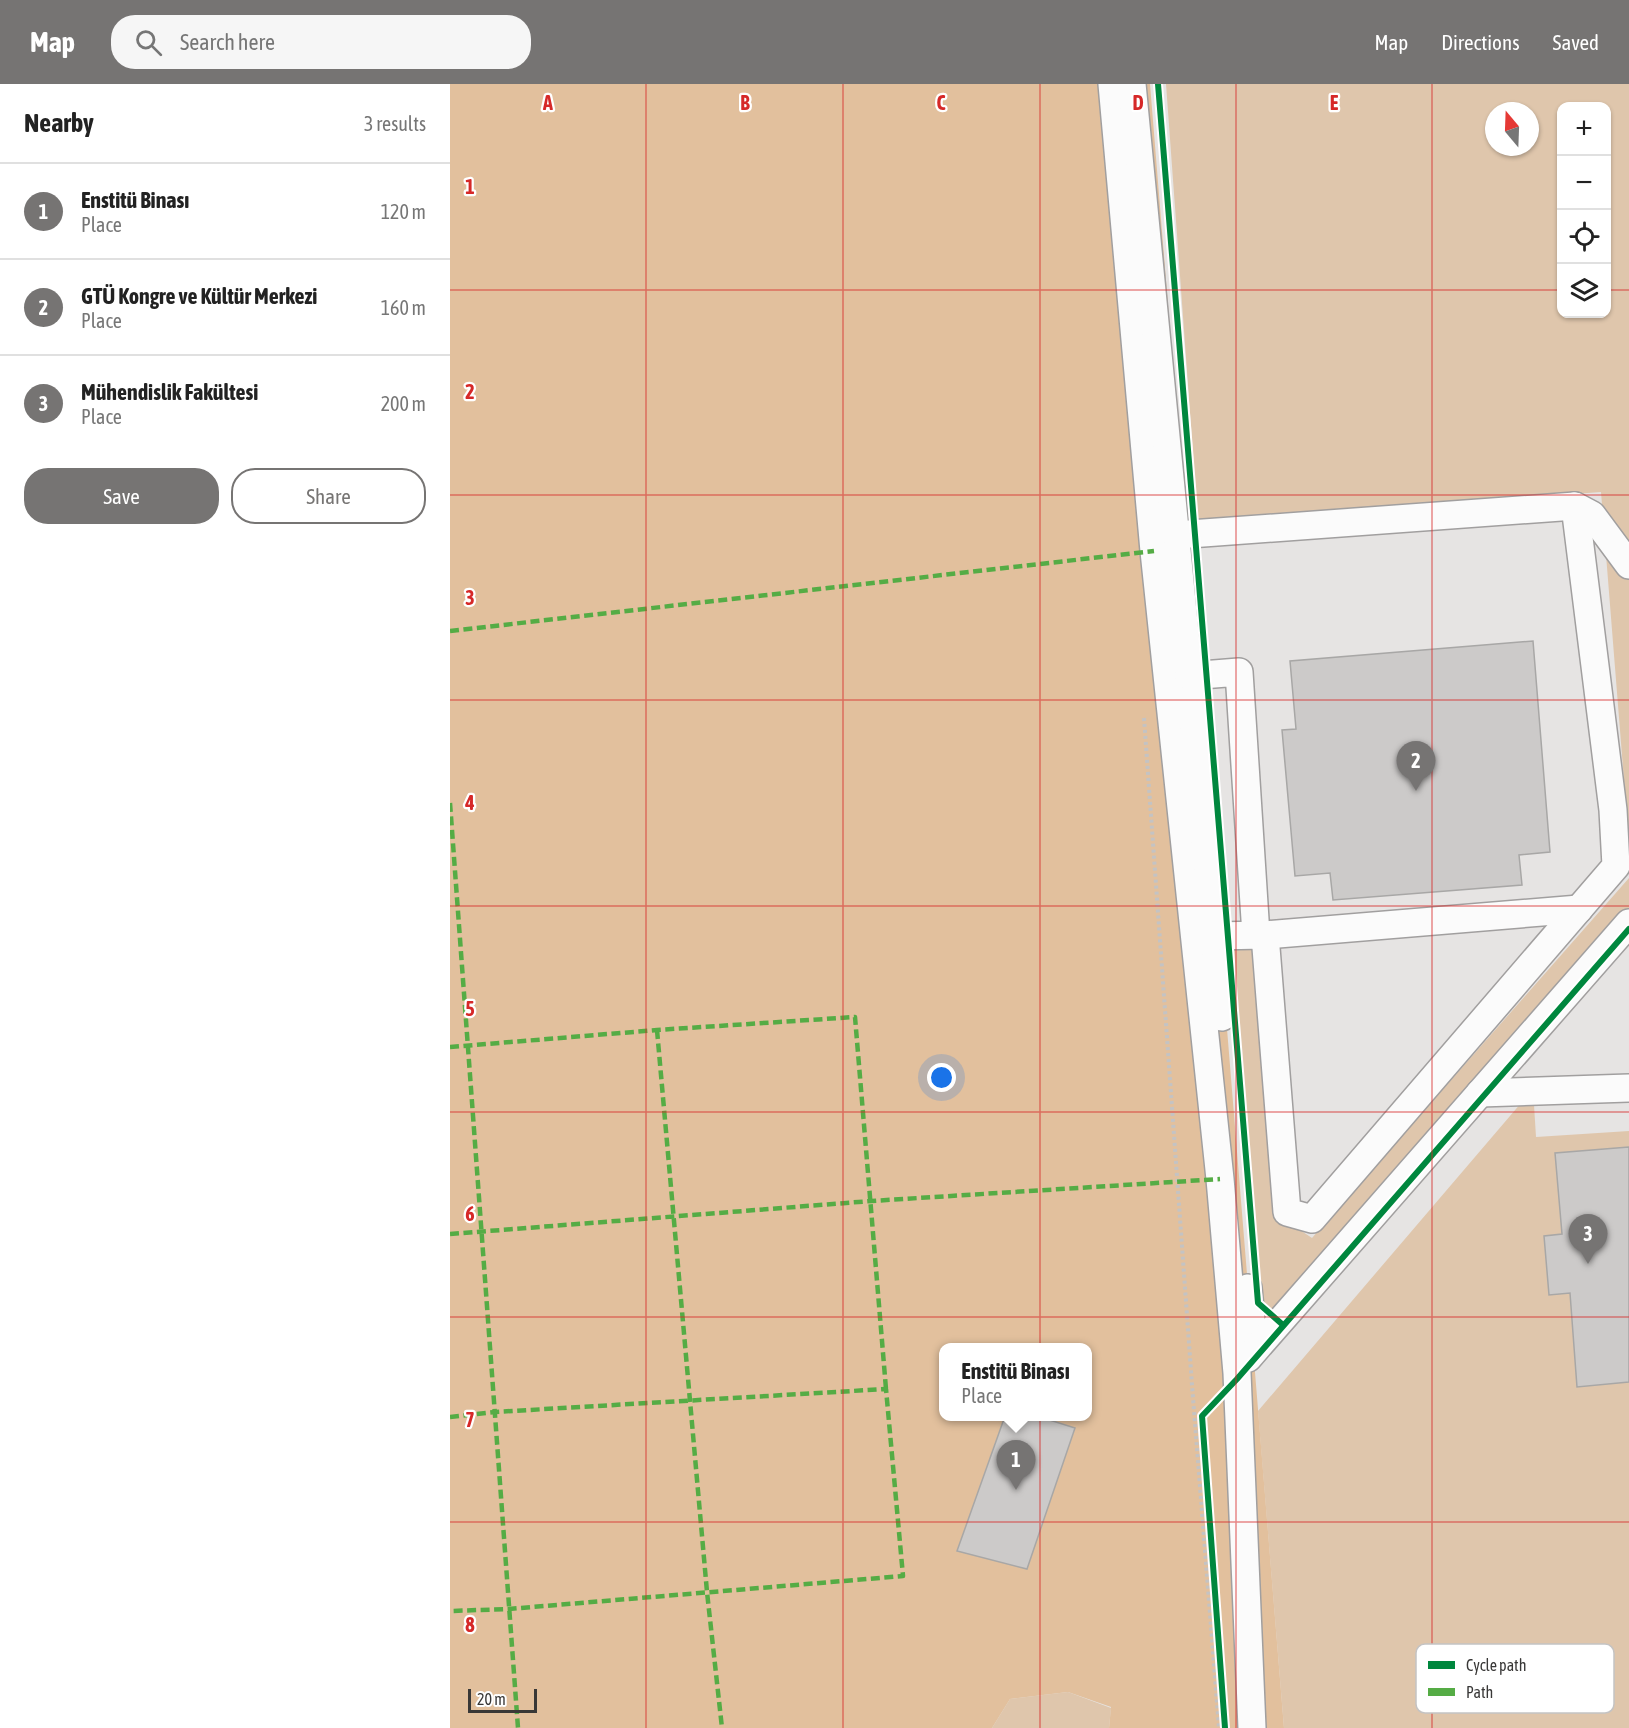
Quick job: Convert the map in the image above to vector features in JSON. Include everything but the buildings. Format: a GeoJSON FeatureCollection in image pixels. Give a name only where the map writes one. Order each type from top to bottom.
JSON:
{"type":"FeatureCollection","features":[{"type":"Feature","properties":{"kind":"lane"},"geometry":{"type":"LineString","coordinates":[[1112,84],[1154,551],[1220,1179],[1237,1373],[1252,1728]]}},
{"type":"Feature","properties":{"kind":"lane"},"geometry":{"type":"LineString","coordinates":[[1132,84],[1254,1350]]}},
{"type":"Feature","properties":{"kind":"lane"},"geometry":{"type":"LineString","coordinates":[[1176,535],[1575,506],[1592,515],[1629,565]]}},
{"type":"Feature","properties":{"kind":"lane"},"geometry":{"type":"LineString","coordinates":[[1189,676],[1239,672],[1287,1212],[1312,1219],[1616,866],[1621,806],[1575,506]]}},
{"type":"Feature","properties":{"kind":"lane"},"geometry":{"type":"LineString","coordinates":[[1214,936],[1261,935],[1579,909]]}},
{"type":"Feature","properties":{"kind":"lane"},"geometry":{"type":"LineString","coordinates":[[1237,1373],[1254,1350],[1629,923]]}},
{"type":"Feature","properties":{"kind":"lane"},"geometry":{"type":"LineString","coordinates":[[1480,1093],[1629,1088]]}},
{"type":"Feature","properties":{"kind":"path"},"geometry":{"type":"LineString","coordinates":[[1143,706],[1219,1728]]}},
{"type":"Feature","properties":{"kind":"path"},"geometry":{"type":"LineString","coordinates":[[1204,1439],[1225,1728]]}},
{"type":"Feature","properties":{"kind":"shaded area"},"geometry":{"type":"Polygon","coordinates":[[[450,84],[1150,84],[1284,1728],[1109,1728],[1111,1707],[1068,1692],[1010,1699],[992,1728],[450,1728],[450,84]]]}},
{"type":"Feature","properties":{"kind":"shaded area"},"geometry":{"type":"Polygon","coordinates":[[[1166,84],[1629,84],[1629,843],[1601,492],[1198,522],[1166,84]]]}},
{"type":"Feature","properties":{"kind":"shaded area"},"geometry":{"type":"Polygon","coordinates":[[[1629,878],[1629,915],[1281,1317],[1262,1301],[1231,945],[1255,943],[1276,1214],[1312,1238],[1629,878]]]}},
{"type":"Feature","properties":{"kind":"shaded area"},"geometry":{"type":"Polygon","coordinates":[[[1533,1089],[1536,1137],[1629,1131],[1629,1728],[1284,1728],[1258,1411],[1533,1089]]]}},
{"type":"Feature","properties":{"kind":"shaded area"},"geometry":{"type":"Polygon","coordinates":[[[1068,1692],[1111,1708],[1109,1728],[992,1728],[1010,1699],[1068,1692]]]}},
{"type":"Feature","properties":{"kind":"marked path"},"geometry":{"type":"LineString","coordinates":[[450,631],[1154,551]]}},
{"type":"Feature","properties":{"kind":"marked path"},"geometry":{"type":"LineString","coordinates":[[450,803],[518,1728]]}},
{"type":"Feature","properties":{"kind":"marked path"},"geometry":{"type":"LineString","coordinates":[[450,1047],[855,1017],[886,1389]]}},
{"type":"Feature","properties":{"kind":"marked path"},"geometry":{"type":"LineString","coordinates":[[657,1030],[707,1592],[722,1728]]}},
{"type":"Feature","properties":{"kind":"marked path"},"geometry":{"type":"LineString","coordinates":[[450,1234],[871,1201],[1220,1179]]}},
{"type":"Feature","properties":{"kind":"marked path"},"geometry":{"type":"LineString","coordinates":[[450,1417],[495,1412],[886,1389],[903,1576],[509,1609],[450,1611]]}},
{"type":"Feature","properties":{"kind":"cycle path"},"geometry":{"type":"LineString","coordinates":[[1158,84],[1258,1303],[1283,1325]]}},
{"type":"Feature","properties":{"kind":"cycle path"},"geometry":{"type":"LineString","coordinates":[[1225,1728],[1202,1416],[1237,1379],[1629,929]]}},
{"type":"Feature","properties":{"kind":"place","name":"GTÜ Kongre ve Kültür Merkezi"},"geometry":{"type":"Point","coordinates":[1416,791]}},
{"type":"Feature","properties":{"kind":"place","name":"Mühendislik Fakültesi"},"geometry":{"type":"Point","coordinates":[1588,1264]}},
{"type":"Feature","properties":{"kind":"place","name":"Enstitü Binası"},"geometry":{"type":"Point","coordinates":[1016,1490]}}]}
